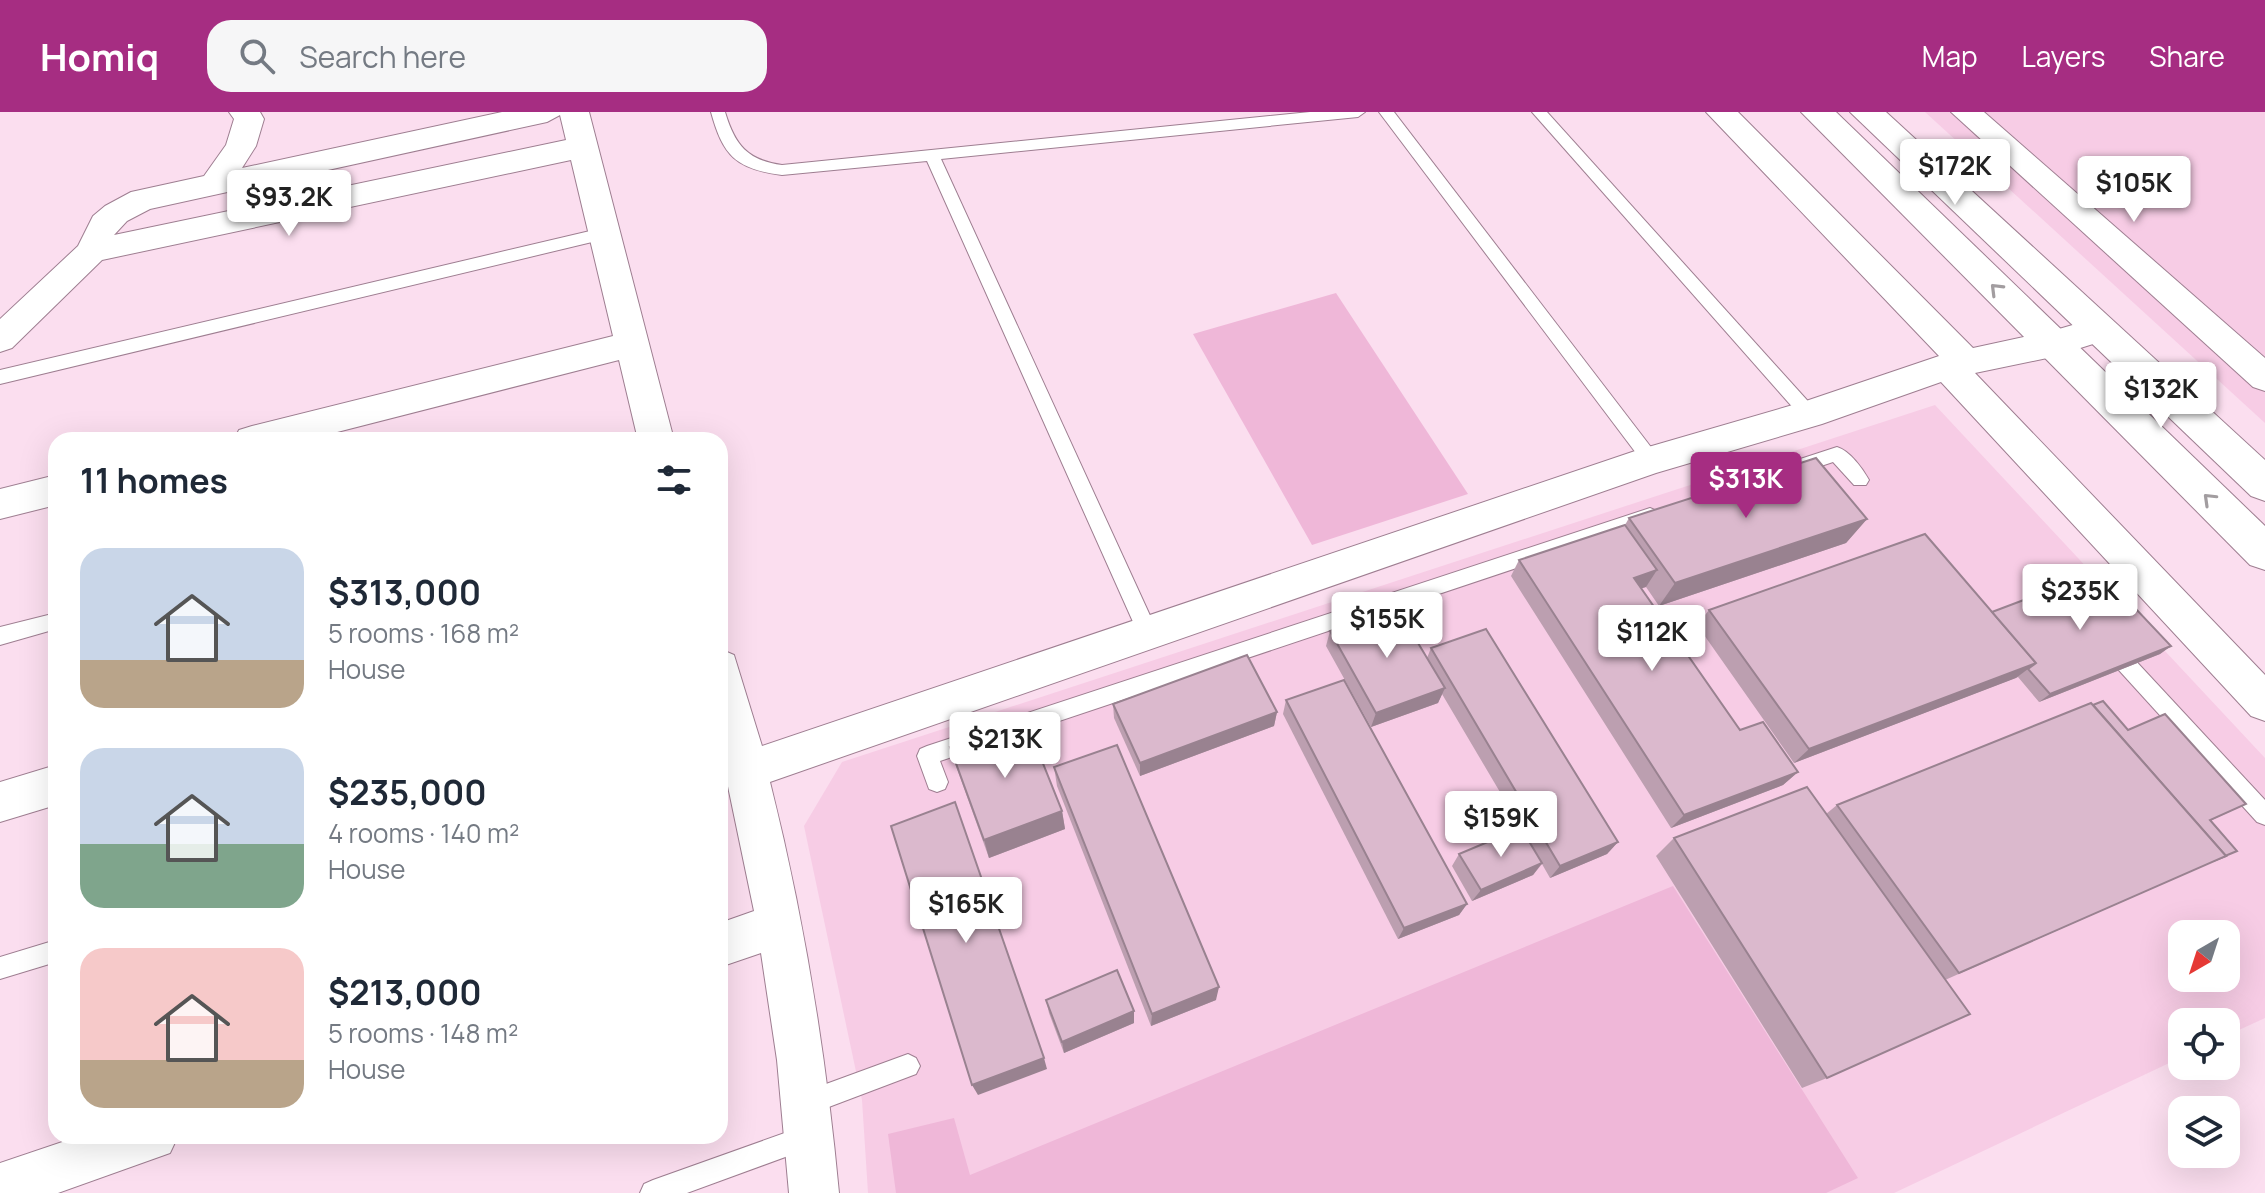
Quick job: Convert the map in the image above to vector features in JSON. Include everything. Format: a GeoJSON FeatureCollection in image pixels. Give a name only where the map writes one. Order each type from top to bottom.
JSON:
{"type":"FeatureCollection","features":[{"type":"Feature","properties":{"kind":"street"},"geometry":{"type":"LineString","coordinates":[[214,185],[241,146],[249,119],[244,112]]}},
{"type":"Feature","properties":{"kind":"street"},"geometry":{"type":"LineString","coordinates":[[0,339],[92,251],[98,231],[116,212],[142,200],[547,112]]}},
{"type":"Feature","properties":{"kind":"street"},"geometry":{"type":"LineString","coordinates":[[574,112],[607,233],[630,344],[654,432]]}},
{"type":"Feature","properties":{"kind":"street"},"geometry":{"type":"LineString","coordinates":[[1721,112],[1957,364],[2265,703]]}},
{"type":"Feature","properties":{"kind":"street"},"geometry":{"type":"LineString","coordinates":[[1817,112],[2265,553]]}},
{"type":"Feature","properties":{"kind":"street"},"geometry":{"type":"LineString","coordinates":[[1866,112],[2265,485]]}},
{"type":"Feature","properties":{"kind":"street"},"geometry":{"type":"LineString","coordinates":[[1966,112],[2265,378]]}},
{"type":"Feature","properties":{"kind":"street"},"geometry":{"type":"LineString","coordinates":[[92,251],[583,147]]}},
{"type":"Feature","properties":{"kind":"street"},"geometry":{"type":"LineString","coordinates":[[735,753],[1148,633],[1651,460],[1809,414],[1957,364],[2052,344],[2100,329]]}},
{"type":"Feature","properties":{"kind":"street"},"geometry":{"type":"LineString","coordinates":[[284,432],[630,344]]}},
{"type":"Feature","properties":{"kind":"street"},"geometry":{"type":"LineString","coordinates":[[0,504],[48,492]]}},
{"type":"Feature","properties":{"kind":"street"},"geometry":{"type":"LineString","coordinates":[[728,713],[735,753],[780,925],[814,1193]]}},
{"type":"Feature","properties":{"kind":"street"},"geometry":{"type":"LineString","coordinates":[[0,802],[48,787]]}},
{"type":"Feature","properties":{"kind":"street"},"geometry":{"type":"LineString","coordinates":[[728,942],[780,925]]}},
{"type":"Feature","properties":{"kind":"street"},"geometry":{"type":"LineString","coordinates":[[0,1188],[129,1144]]}},
{"type":"Feature","properties":{"kind":"lane"},"geometry":{"type":"LineString","coordinates":[[718,112],[731,150],[744,161],[762,168],[782,170],[1358,112]]}},
{"type":"Feature","properties":{"kind":"lane"},"geometry":{"type":"LineString","coordinates":[[1386,112],[1651,460]]}},
{"type":"Feature","properties":{"kind":"lane"},"geometry":{"type":"LineString","coordinates":[[1539,112],[1809,414]]}},
{"type":"Feature","properties":{"kind":"lane"},"geometry":{"type":"LineString","coordinates":[[932,155],[1148,633]]}},
{"type":"Feature","properties":{"kind":"lane"},"geometry":{"type":"LineString","coordinates":[[0,377],[607,233]]}},
{"type":"Feature","properties":{"kind":"lane"},"geometry":{"type":"LineString","coordinates":[[1776,474],[1837,454],[1860,480]]}},
{"type":"Feature","properties":{"kind":"lane"},"geometry":{"type":"LineString","coordinates":[[937,782],[927,756],[1670,509]]}},
{"type":"Feature","properties":{"kind":"lane"},"geometry":{"type":"LineString","coordinates":[[0,636],[48,623]]}},
{"type":"Feature","properties":{"kind":"lane"},"geometry":{"type":"LineString","coordinates":[[2113,650],[2265,815]]}},
{"type":"Feature","properties":{"kind":"lane"},"geometry":{"type":"LineString","coordinates":[[0,968],[48,953]]}},
{"type":"Feature","properties":{"kind":"lane"},"geometry":{"type":"LineString","coordinates":[[653,1193],[807,1120],[908,1066]]}},
{"type":"Feature","properties":{"kind":"shaded area"},"geometry":{"type":"Polygon","coordinates":[[[1925,112],[2265,112],[2265,423],[1925,112]]]}},
{"type":"Feature","properties":{"kind":"shaded area"},"geometry":{"type":"Polygon","coordinates":[[[1336,293],[1468,494],[1312,545],[1193,334],[1336,293]]]}},
{"type":"Feature","properties":{"kind":"shaded area"},"geometry":{"type":"Polygon","coordinates":[[[1935,405],[2265,758],[2265,1018],[2240,1030],[2240,1008],[2168,1008],[2168,1064],[1894,1193],[868,1193],[862,1100],[804,826],[842,762],[1935,405]]]}},
{"type":"Feature","properties":{"kind":"shaded area"},"geometry":{"type":"Polygon","coordinates":[[[1673,886],[1858,1178],[1826,1193],[896,1193],[888,1134],[954,1118],[970,1175],[1673,886]]]}},
{"type":"Feature","properties":{"kind":"building"},"geometry":{"type":"Polygon","coordinates":[[[1816,458],[1867,519],[1675,583],[1629,518],[1816,458]]]}},
{"type":"Feature","properties":{"kind":"building"},"geometry":{"type":"Polygon","coordinates":[[[1625,525],[1657,570],[1634,578],[1740,730],[1763,722],[1798,772],[1684,815],[1519,560],[1625,525]]]}},
{"type":"Feature","properties":{"kind":"building"},"geometry":{"type":"Polygon","coordinates":[[[1925,534],[2036,663],[1809,749],[1709,610],[1925,534]]]}},
{"type":"Feature","properties":{"kind":"building"},"geometry":{"type":"Polygon","coordinates":[[[2100,571],[2171,646],[2050,694],[2028,669],[2036,663],[1992,612],[2100,571]]]}},
{"type":"Feature","properties":{"kind":"building"},"geometry":{"type":"Polygon","coordinates":[[[1397,608],[1445,688],[1376,713],[1330,631],[1397,608]]]}},
{"type":"Feature","properties":{"kind":"building"},"geometry":{"type":"Polygon","coordinates":[[[1486,629],[1618,842],[1560,866],[1431,648],[1486,629]]]}},
{"type":"Feature","properties":{"kind":"building"},"geometry":{"type":"Polygon","coordinates":[[[1247,655],[1277,712],[1140,763],[1113,704],[1247,655]]]}},
{"type":"Feature","properties":{"kind":"building"},"geometry":{"type":"Polygon","coordinates":[[[1344,680],[1467,904],[1404,928],[1286,700],[1344,680]]]}},
{"type":"Feature","properties":{"kind":"building"},"geometry":{"type":"Polygon","coordinates":[[[2103,701],[2128,730],[2165,714],[2246,804],[2210,820],[2237,851],[2226,856],[2093,705],[2103,701]]]}},
{"type":"Feature","properties":{"kind":"building"},"geometry":{"type":"Polygon","coordinates":[[[2091,703],[2226,856],[1959,973],[1837,805],[2091,703]]]}},
{"type":"Feature","properties":{"kind":"building"},"geometry":{"type":"Polygon","coordinates":[[[1026,721],[1062,811],[984,840],[950,747],[1026,721]]]}},
{"type":"Feature","properties":{"kind":"building"},"geometry":{"type":"Polygon","coordinates":[[[1117,745],[1219,987],[1152,1014],[1054,767],[1117,745]]]}},
{"type":"Feature","properties":{"kind":"building"},"geometry":{"type":"Polygon","coordinates":[[[1807,787],[1970,1014],[1827,1078],[1674,838],[1807,787]]]}},
{"type":"Feature","properties":{"kind":"building"},"geometry":{"type":"Polygon","coordinates":[[[955,802],[1044,1058],[972,1085],[891,826],[955,802]]]}},
{"type":"Feature","properties":{"kind":"building"},"geometry":{"type":"Polygon","coordinates":[[[1521,828],[1542,863],[1481,890],[1459,854],[1521,828]]]}},
{"type":"Feature","properties":{"kind":"building"},"geometry":{"type":"Polygon","coordinates":[[[1117,970],[1134,1011],[1062,1042],[1046,1000],[1117,970]]]}}]}
